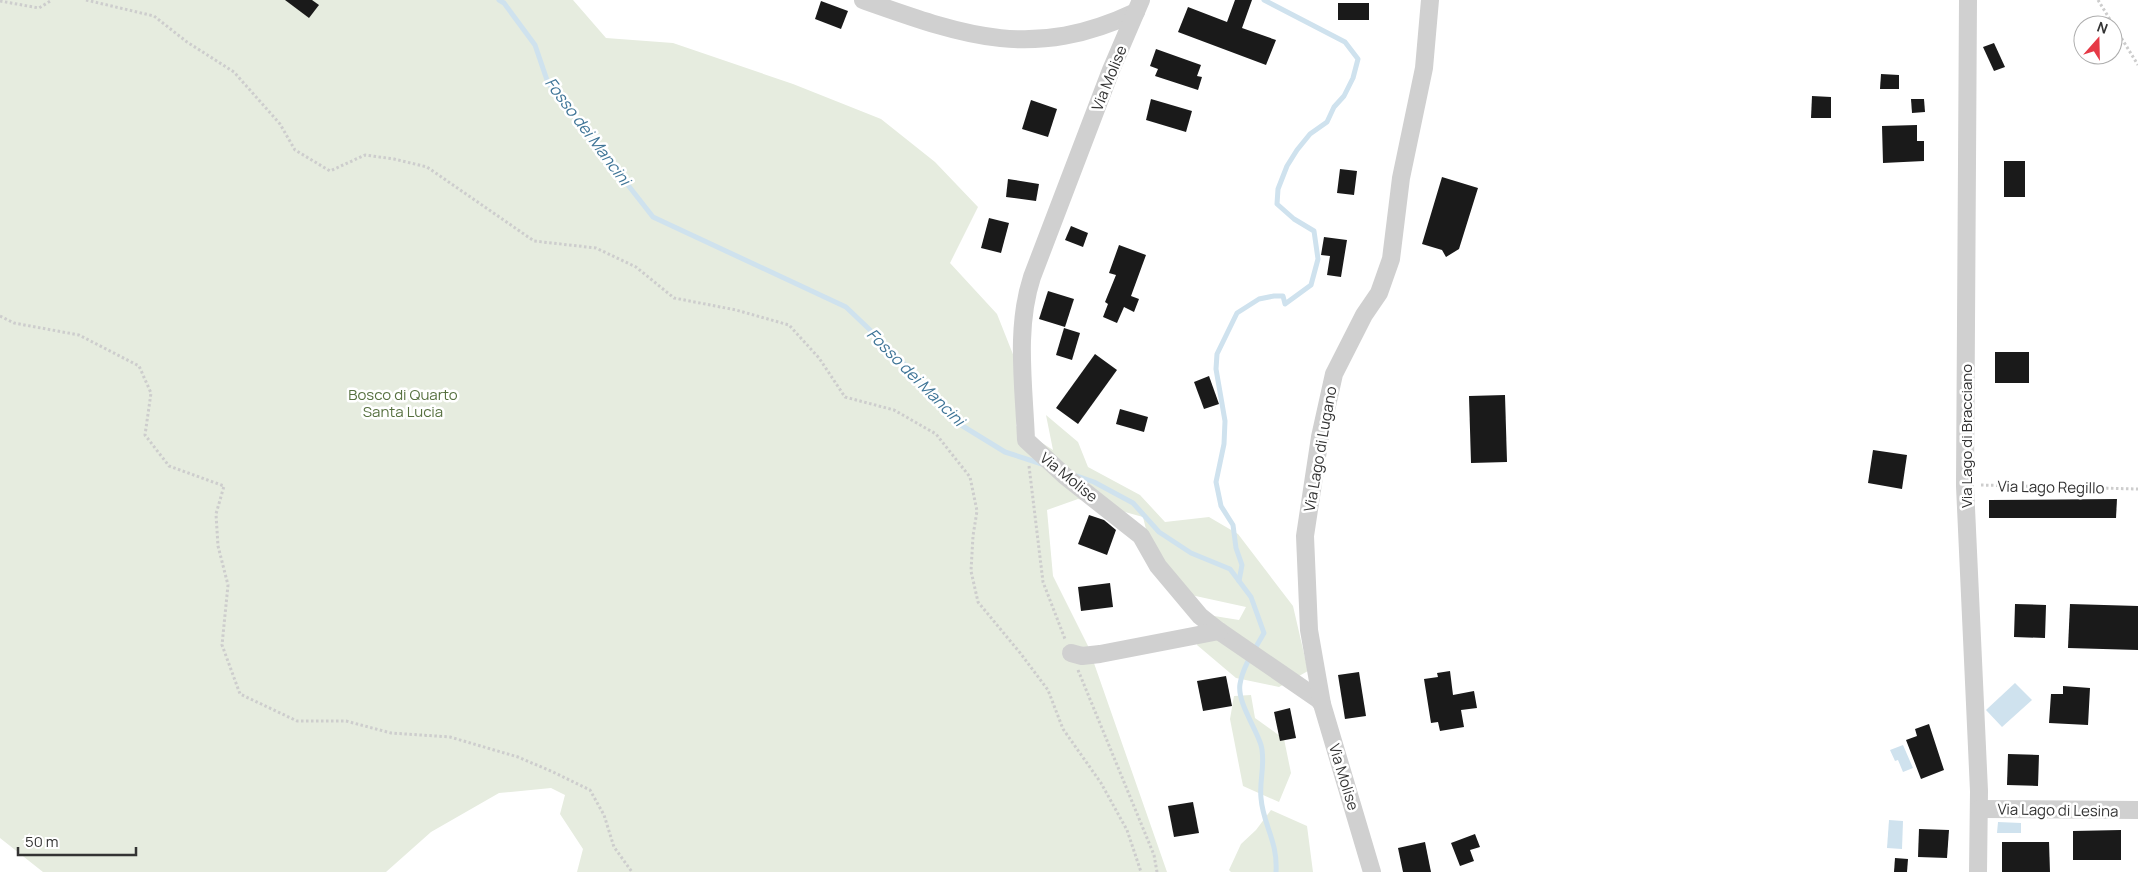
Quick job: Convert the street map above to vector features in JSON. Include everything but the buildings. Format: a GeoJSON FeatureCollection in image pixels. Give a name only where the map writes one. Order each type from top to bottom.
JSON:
{"type":"FeatureCollection","features":[{"type":"Feature","properties":{"kind":"street"},"geometry":{"type":"LineString","coordinates":[[863,0],[970,34],[1021,40],[1050,38],[1086,32],[1139,6]]}},
{"type":"Feature","properties":{"kind":"street","name":"Via Lago di Lugano"},"geometry":{"type":"LineString","coordinates":[[1322,704],[1309,630],[1305,565],[1305,536],[1317,456],[1334,374],[1364,315],[1379,293],[1391,259],[1401,178],[1424,68],[1430,0]]}},
{"type":"Feature","properties":{"kind":"street","name":"Via Lago di Bracciano"},"geometry":{"type":"LineString","coordinates":[[1968,0],[1965,486],[1979,809],[1978,872]]}},
{"type":"Feature","properties":{"kind":"street","name":"Via Molise"},"geometry":{"type":"LineString","coordinates":[[1139,6],[1084,141],[1032,277],[1024,303],[1022,332],[1026,440],[1041,456],[1141,536],[1158,566],[1200,616],[1261,660],[1313,694],[1322,704],[1372,872]]}},
{"type":"Feature","properties":{"kind":"street"},"geometry":{"type":"LineString","coordinates":[[1071,654],[1082,656],[1100,654],[1219,631]]}},
{"type":"Feature","properties":{"kind":"street","name":"Via Lago di Lesina"},"geometry":{"type":"LineString","coordinates":[[1979,809],[2138,810]]}},
{"type":"Feature","properties":{"kind":"path"},"geometry":{"type":"LineString","coordinates":[[0,1],[39,8],[52,0]]}},
{"type":"Feature","properties":{"kind":"path"},"geometry":{"type":"LineString","coordinates":[[86,0],[154,16],[188,42],[234,72],[280,124],[295,150],[330,171],[365,155],[427,167],[534,241],[596,248],[636,267],[674,298],[736,310],[789,325],[819,358],[845,397],[894,410],[936,434],[970,477],[977,511],[971,571],[978,602],[1048,690],[1063,729],[1101,783],[1127,830],[1141,872]]}},
{"type":"Feature","properties":{"kind":"path"},"geometry":{"type":"LineString","coordinates":[[2098,0],[2138,65]]}},
{"type":"Feature","properties":{"kind":"path"},"geometry":{"type":"LineString","coordinates":[[0,316],[14,323],[79,335],[139,366],[151,393],[145,435],[169,466],[224,486],[216,514],[218,546],[228,585],[222,645],[240,694],[297,721],[346,721],[391,733],[450,737],[518,757],[553,772],[590,790],[604,815],[614,848],[632,872]]}},
{"type":"Feature","properties":{"kind":"path","name":"Via Lago Regillo"},"geometry":{"type":"LineString","coordinates":[[1965,486],[2138,488]]}},
{"type":"Feature","properties":{"kind":"green space","name":"Bosco di Quarto Santa Lucia"},"geometry":{"type":"Polygon","coordinates":[[[0,0],[573,0],[606,38],[673,43],[793,84],[881,119],[935,162],[978,207],[950,263],[997,314],[1022,377],[1016,426],[1053,450],[1046,415],[1078,442],[1088,467],[1140,495],[1165,522],[1209,517],[1238,534],[1293,606],[1308,671],[1279,687],[1236,678],[1197,645],[1208,615],[1239,620],[1246,607],[1191,595],[1152,554],[1143,517],[1078,499],[1047,510],[1053,576],[1088,646],[1167,872],[577,872],[583,849],[560,814],[565,795],[551,788],[499,793],[431,832],[386,872],[43,872],[0,838],[0,0]]]}},
{"type":"Feature","properties":{"kind":"green space"},"geometry":{"type":"Polygon","coordinates":[[[1251,695],[1255,718],[1284,739],[1291,773],[1279,802],[1243,786],[1230,719],[1234,696],[1251,695]]]}},
{"type":"Feature","properties":{"kind":"green space"},"geometry":{"type":"Polygon","coordinates":[[[1271,810],[1307,826],[1313,872],[1231,872],[1229,870],[1241,844],[1256,830],[1271,810]]]}},
{"type":"Feature","properties":{"kind":"water"},"geometry":{"type":"Polygon","coordinates":[[[2015,683],[2032,700],[2002,727],[1986,710],[2015,683]]]}},
{"type":"Feature","properties":{"kind":"water"},"geometry":{"type":"Polygon","coordinates":[[[1903,745],[1913,768],[1903,772],[1898,760],[1895,761],[1890,750],[1903,745]]]}},
{"type":"Feature","properties":{"kind":"water"},"geometry":{"type":"Polygon","coordinates":[[[1889,820],[1903,821],[1902,849],[1887,848],[1889,820]]]}},
{"type":"Feature","properties":{"kind":"water"},"geometry":{"type":"Polygon","coordinates":[[[1998,822],[2021,823],[2021,833],[1997,833],[1998,822]]]}},
{"type":"Feature","properties":{"kind":"waterway","name":"Fosso dei Mancini"},"geometry":{"type":"LineString","coordinates":[[499,0],[504,3],[535,45],[548,83],[653,217],[846,307],[892,351],[961,425],[1005,452],[1042,464]]}},
{"type":"Feature","properties":{"kind":"waterway"},"geometry":{"type":"LineString","coordinates":[[1239,581],[1242,565],[1236,548],[1233,525],[1221,506],[1216,482],[1224,444],[1225,421],[1216,369],[1217,354],[1237,313],[1259,299],[1274,296],[1283,296],[1285,304],[1311,285],[1318,259],[1314,231],[1294,219],[1277,204],[1278,189],[1287,166],[1297,150],[1310,134],[1327,122],[1334,107],[1344,96],[1353,78],[1358,59],[1345,42],[1264,0]]}},
{"type":"Feature","properties":{"kind":"waterway","name":"Fosso dei Mancini"},"geometry":{"type":"LineString","coordinates":[[1077,476],[1094,482],[1133,503],[1159,532],[1191,553],[1230,569],[1251,597],[1264,633],[1244,671],[1240,691],[1244,707],[1261,745],[1263,765],[1261,785],[1262,808],[1275,851],[1276,872]]}}]}
